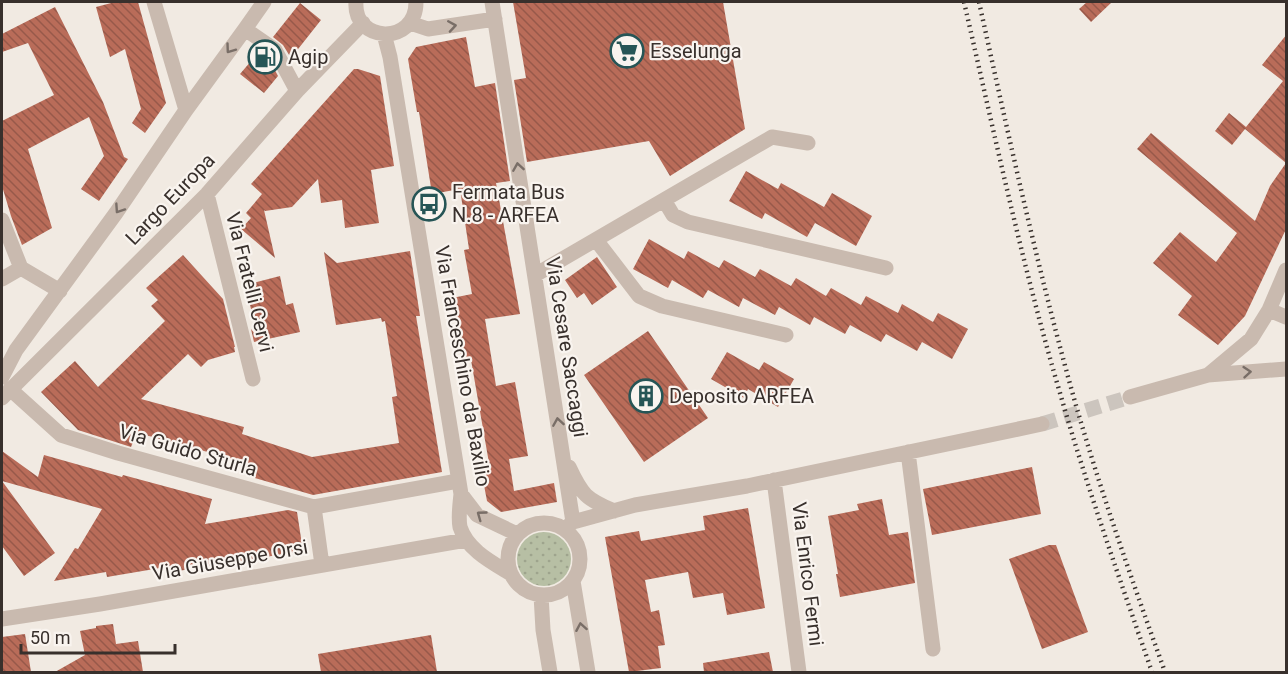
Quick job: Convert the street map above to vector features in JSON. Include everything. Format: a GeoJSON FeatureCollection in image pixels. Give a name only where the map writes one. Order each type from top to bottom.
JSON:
{"type":"FeatureCollection","features":[{"type":"Feature","properties":{"kind":"street"},"geometry":{"type":"LineString","coordinates":[[154,2],[186,110]]}},
{"type":"Feature","properties":{"kind":"street","name":"Largo Europa"},"geometry":{"type":"LineString","coordinates":[[4,388],[16,350],[116,213],[186,110],[264,2]]}},
{"type":"Feature","properties":{"kind":"street"},"geometry":{"type":"LineString","coordinates":[[356,2],[358,15],[368,29],[384,34],[393,33],[410,23],[414,16],[416,2]]}},
{"type":"Feature","properties":{"kind":"street","name":"Via Cesare Saccaggi"},"geometry":{"type":"LineString","coordinates":[[492,2],[563,455],[569,525]]}},
{"type":"Feature","properties":{"kind":"street"},"geometry":{"type":"LineString","coordinates":[[410,23],[428,29],[495,19]]}},
{"type":"Feature","properties":{"kind":"street","name":"Largo Europa"},"geometry":{"type":"LineString","coordinates":[[4,388],[207,194],[297,91],[363,23]]}},
{"type":"Feature","properties":{"kind":"street"},"geometry":{"type":"LineString","coordinates":[[245,29],[274,50],[297,91]]}},
{"type":"Feature","properties":{"kind":"street","name":"Via Franceschino da Baxilio"},"geometry":{"type":"LineString","coordinates":[[384,34],[392,68],[459,488],[477,515],[518,534]]}},
{"type":"Feature","properties":{"kind":"street"},"geometry":{"type":"LineString","coordinates":[[535,275],[772,137],[808,143]]}},
{"type":"Feature","properties":{"kind":"street","name":"Via Fratelli Cervi"},"geometry":{"type":"LineString","coordinates":[[207,194],[253,379]]}},
{"type":"Feature","properties":{"kind":"street"},"geometry":{"type":"LineString","coordinates":[[664,200],[673,215],[688,222],[886,268]]}},
{"type":"Feature","properties":{"kind":"street"},"geometry":{"type":"LineString","coordinates":[[2,220],[21,268],[60,291]]}},
{"type":"Feature","properties":{"kind":"street"},"geometry":{"type":"LineString","coordinates":[[596,240],[639,296],[662,306],[786,335]]}},
{"type":"Feature","properties":{"kind":"street"},"geometry":{"type":"LineString","coordinates":[[2,279],[21,268]]}},
{"type":"Feature","properties":{"kind":"street"},"geometry":{"type":"LineString","coordinates":[[1208,375],[1251,339],[1269,310],[1287,270]]}},
{"type":"Feature","properties":{"kind":"street"},"geometry":{"type":"LineString","coordinates":[[1269,310],[1287,317]]}},
{"type":"Feature","properties":{"kind":"street"},"geometry":{"type":"LineString","coordinates":[[1130,397],[1208,375],[1287,369]]}},
{"type":"Feature","properties":{"kind":"street","name":"Via Guido Sturla"},"geometry":{"type":"LineString","coordinates":[[4,388],[61,435],[314,507]]}},
{"type":"Feature","properties":{"kind":"street"},"geometry":{"type":"LineString","coordinates":[[569,525],[580,551],[578,572],[573,581],[559,592],[541,595],[524,589],[511,574],[508,554],[518,534],[540,523],[569,525],[635,505],[774,480],[1042,424]]}},
{"type":"Feature","properties":{"kind":"street"},"geometry":{"type":"LineString","coordinates":[[908,452],[933,649]]}},
{"type":"Feature","properties":{"kind":"street"},"geometry":{"type":"LineString","coordinates":[[563,455],[582,492],[592,502],[614,511]]}},
{"type":"Feature","properties":{"kind":"street","name":"Via Enrico Fermi"},"geometry":{"type":"LineString","coordinates":[[774,480],[800,672]]}},
{"type":"Feature","properties":{"kind":"street"},"geometry":{"type":"LineString","coordinates":[[322,565],[314,507],[459,488],[460,525],[466,540],[487,560],[511,574]]}},
{"type":"Feature","properties":{"kind":"street","name":"Via Giuseppe Orsi"},"geometry":{"type":"LineString","coordinates":[[2,619],[466,540]]}},
{"type":"Feature","properties":{"kind":"street"},"geometry":{"type":"LineString","coordinates":[[573,581],[588,672]]}},
{"type":"Feature","properties":{"kind":"street"},"geometry":{"type":"LineString","coordinates":[[541,595],[543,630],[550,672]]}},
{"type":"Feature","properties":{"kind":"green space"},"geometry":{"type":"Polygon","coordinates":[[[544,532],[554,534],[563,540],[569,549],[571,559],[569,569],[563,578],[554,584],[544,586],[534,584],[525,578],[519,569],[517,559],[519,549],[525,540],[534,534],[544,532]]]}},
{"type":"Feature","properties":{"kind":"building"},"geometry":{"type":"Polygon","coordinates":[[[115,2],[138,2],[166,103],[145,133],[132,123],[141,109],[125,49],[110,57],[96,7],[115,2]]]}},
{"type":"Feature","properties":{"kind":"building","name":"Esselunga"},"geometry":{"type":"Polygon","coordinates":[[[513,2],[723,2],[745,129],[670,176],[649,141],[527,162],[514,80],[526,78],[513,2]]]}},
{"type":"Feature","properties":{"kind":"building"},"geometry":{"type":"Polygon","coordinates":[[[1087,2],[1112,2],[1091,22],[1079,9],[1087,2]]]}},
{"type":"Feature","properties":{"kind":"building"},"geometry":{"type":"Polygon","coordinates":[[[300,3],[321,20],[291,58],[283,45],[273,37],[300,3]]]}},
{"type":"Feature","properties":{"kind":"building"},"geometry":{"type":"Polygon","coordinates":[[[55,7],[103,102],[124,157],[128,159],[99,201],[81,189],[104,156],[89,117],[28,149],[52,228],[22,245],[2,186],[2,121],[54,95],[28,43],[2,52],[2,34],[55,7]]]}},
{"type":"Feature","properties":{"kind":"building"},"geometry":{"type":"Polygon","coordinates":[[[1287,34],[1287,227],[1245,316],[1218,345],[1178,315],[1192,296],[1153,263],[1180,232],[1216,262],[1237,233],[1137,149],[1151,133],[1255,221],[1270,186],[1286,163],[1245,129],[1232,145],[1215,131],[1229,113],[1246,127],[1283,81],[1262,65],[1287,34]]]}},
{"type":"Feature","properties":{"kind":"building"},"geometry":{"type":"Polygon","coordinates":[[[466,37],[475,87],[495,83],[510,181],[496,183],[520,314],[485,319],[496,386],[515,382],[528,456],[509,459],[514,491],[554,483],[557,502],[501,512],[487,501],[480,464],[489,463],[471,360],[462,362],[452,298],[472,294],[464,250],[469,249],[460,189],[432,194],[408,59],[416,47],[466,37]]]}},
{"type":"Feature","properties":{"kind":"building"},"geometry":{"type":"Polygon","coordinates":[[[261,52],[268,57],[278,76],[264,93],[240,74],[261,52]]]}},
{"type":"Feature","properties":{"kind":"building"},"geometry":{"type":"Polygon","coordinates":[[[354,69],[380,76],[394,166],[371,170],[379,223],[345,228],[342,200],[321,203],[318,179],[292,207],[264,210],[275,258],[241,229],[251,218],[246,213],[262,194],[251,184],[354,69]]]}},
{"type":"Feature","properties":{"kind":"building"},"geometry":{"type":"Polygon","coordinates":[[[746,171],[778,189],[781,183],[824,207],[832,193],[872,216],[856,246],[815,223],[807,237],[765,213],[762,219],[729,201],[746,171]]]}},
{"type":"Feature","properties":{"kind":"building"},"geometry":{"type":"Polygon","coordinates":[[[649,239],[684,259],[688,251],[719,268],[724,260],[755,277],[760,269],[791,286],[796,278],[826,296],[831,288],[861,305],[866,296],[898,313],[902,304],[933,322],[938,313],[968,329],[952,359],[922,342],[917,351],[886,334],[881,342],[850,325],[845,334],[814,317],[810,325],[779,307],[775,315],[743,298],[739,307],[708,290],[703,298],[672,280],[668,288],[633,269],[649,239]]]}},
{"type":"Feature","properties":{"kind":"building"},"geometry":{"type":"Polygon","coordinates":[[[410,251],[420,316],[416,316],[442,472],[313,495],[245,475],[248,463],[138,433],[131,447],[78,430],[41,392],[75,361],[98,387],[165,321],[151,306],[158,300],[146,288],[183,255],[223,299],[235,352],[208,360],[201,367],[188,354],[141,399],[244,427],[242,434],[312,457],[399,443],[392,397],[397,396],[385,321],[382,322],[381,318],[336,325],[324,252],[337,263],[410,251]]]}},
{"type":"Feature","properties":{"kind":"building"},"geometry":{"type":"Polygon","coordinates":[[[597,257],[617,287],[592,305],[584,293],[577,298],[565,280],[597,257]]]}},
{"type":"Feature","properties":{"kind":"building"},"geometry":{"type":"Polygon","coordinates":[[[280,276],[286,305],[293,303],[300,332],[254,342],[251,329],[258,337],[245,285],[280,276]]]}},
{"type":"Feature","properties":{"kind":"building","name":"Deposito ARFEA"},"geometry":{"type":"Polygon","coordinates":[[[648,331],[708,418],[644,462],[584,375],[648,331]]]}},
{"type":"Feature","properties":{"kind":"building"},"geometry":{"type":"Polygon","coordinates":[[[727,352],[759,370],[764,362],[794,379],[778,407],[748,389],[744,398],[711,379],[727,352]]]}},
{"type":"Feature","properties":{"kind":"building"},"geometry":{"type":"Polygon","coordinates":[[[2,451],[38,477],[44,455],[212,499],[205,524],[288,510],[297,512],[303,551],[178,571],[178,565],[107,577],[106,572],[54,581],[75,548],[78,549],[102,509],[2,481],[2,451]]]}},
{"type":"Feature","properties":{"kind":"building"},"geometry":{"type":"Polygon","coordinates":[[[1032,467],[1041,514],[932,535],[923,489],[1032,467]]]}},
{"type":"Feature","properties":{"kind":"building"},"geometry":{"type":"Polygon","coordinates":[[[2,481],[55,553],[24,576],[2,546],[2,481]]]}},
{"type":"Feature","properties":{"kind":"building"},"geometry":{"type":"Polygon","coordinates":[[[882,499],[889,535],[908,532],[915,583],[840,597],[828,516],[859,510],[857,504],[882,499]]]}},
{"type":"Feature","properties":{"kind":"building"},"geometry":{"type":"Polygon","coordinates":[[[748,508],[765,608],[727,615],[723,593],[693,598],[688,572],[645,580],[651,612],[659,610],[665,645],[658,646],[661,668],[629,672],[605,537],[639,531],[641,541],[705,530],[703,516],[748,508]]]}},
{"type":"Feature","properties":{"kind":"building"},"geometry":{"type":"Polygon","coordinates":[[[1049,545],[1056,545],[1088,632],[1042,649],[1009,559],[1049,545]]]}},
{"type":"Feature","properties":{"kind":"building"},"geometry":{"type":"Polygon","coordinates":[[[113,624],[116,644],[138,641],[143,672],[55,672],[85,655],[80,631],[113,624]]]}},
{"type":"Feature","properties":{"kind":"building"},"geometry":{"type":"Polygon","coordinates":[[[25,634],[31,672],[2,672],[2,637],[25,634]]]}},
{"type":"Feature","properties":{"kind":"building"},"geometry":{"type":"Polygon","coordinates":[[[431,635],[437,672],[321,672],[318,654],[431,635]]]}},
{"type":"Feature","properties":{"kind":"building"},"geometry":{"type":"Polygon","coordinates":[[[769,652],[773,672],[704,672],[703,663],[769,652]]]}},
{"type":"Feature","properties":{"kind":"tunnel"},"geometry":{"type":"LineString","coordinates":[[1042,424],[1130,397]]}},
{"type":"Feature","properties":{"kind":"railway"},"geometry":{"type":"LineString","coordinates":[[964,2],[1009,198],[1046,344],[1070,428],[1152,672]]}},
{"type":"Feature","properties":{"kind":"railway"},"geometry":{"type":"LineString","coordinates":[[979,2],[1013,155],[1063,359],[1097,476],[1165,672]]}},
{"type":"Feature","properties":{"kind":"place","name":"Esselunga"},"geometry":{"type":"Point","coordinates":[627,51]}},
{"type":"Feature","properties":{"kind":"place","name":"Agip"},"geometry":{"type":"Point","coordinates":[265,57]}},
{"type":"Feature","properties":{"kind":"place","name":"Fermata Bus N.8 - ARFEA"},"geometry":{"type":"Point","coordinates":[429,204]}},
{"type":"Feature","properties":{"kind":"place","name":"Deposito ARFEA"},"geometry":{"type":"Point","coordinates":[646,396]}}]}
